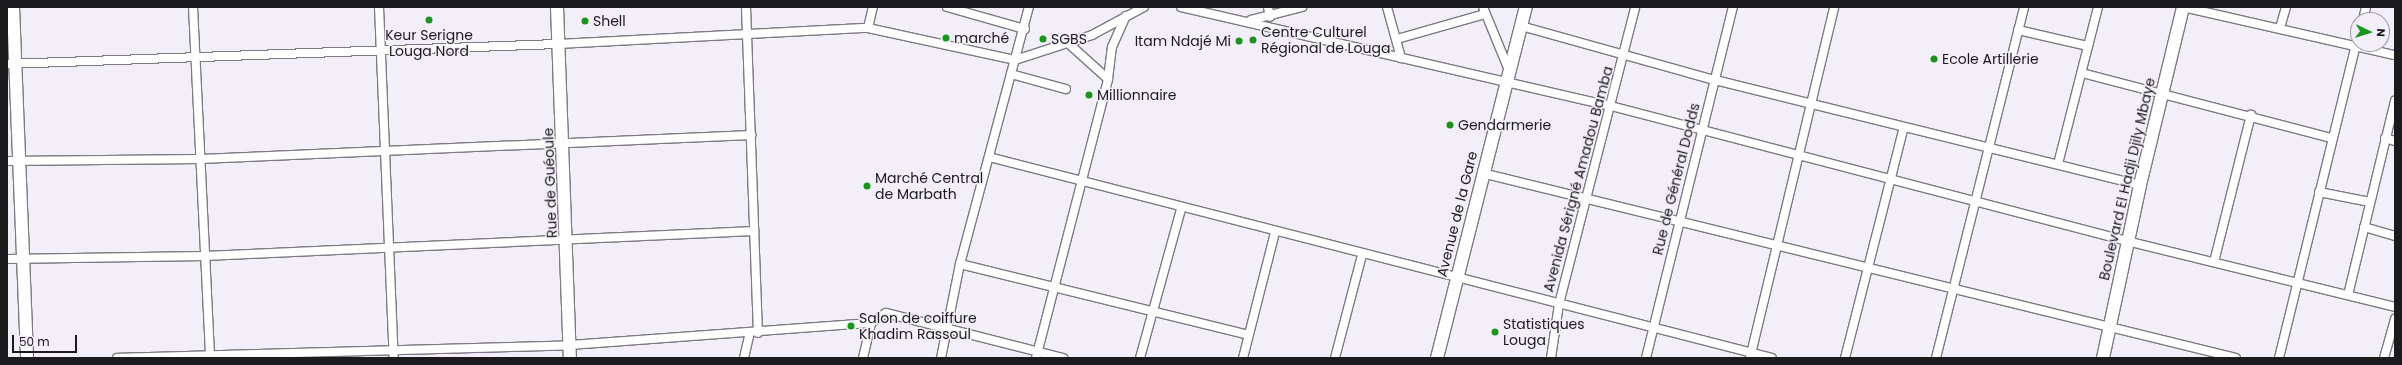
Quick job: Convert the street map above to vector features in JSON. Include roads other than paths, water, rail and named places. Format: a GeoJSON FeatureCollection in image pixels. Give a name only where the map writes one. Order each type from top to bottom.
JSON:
{"type":"FeatureCollection","features":[{"type":"Feature","properties":{"kind":"street"},"geometry":{"type":"LineString","coordinates":[[14,7],[11,64],[20,161],[27,358]]}},
{"type":"Feature","properties":{"kind":"street"},"geometry":{"type":"LineString","coordinates":[[193,7],[194,55],[201,159],[210,357]]}},
{"type":"Feature","properties":{"kind":"street"},"geometry":{"type":"LineString","coordinates":[[379,7],[387,151],[394,355]]}},
{"type":"Feature","properties":{"kind":"street","name":"Rue de Guéoule"},"geometry":{"type":"LineString","coordinates":[[557,7],[568,238],[570,358]]}},
{"type":"Feature","properties":{"kind":"street"},"geometry":{"type":"LineString","coordinates":[[744,358],[754,333],[754,231],[746,7]]}},
{"type":"Feature","properties":{"kind":"street"},"geometry":{"type":"LineString","coordinates":[[868,28],[873,7]]}},
{"type":"Feature","properties":{"kind":"street"},"geometry":{"type":"LineString","coordinates":[[947,7],[1025,29]]}},
{"type":"Feature","properties":{"kind":"street"},"geometry":{"type":"LineString","coordinates":[[941,358],[960,264],[1030,7]]}},
{"type":"Feature","properties":{"kind":"street"},"geometry":{"type":"LineString","coordinates":[[11,64],[194,55],[558,44],[868,28],[1015,60],[1068,44],[1144,7]]}},
{"type":"Feature","properties":{"kind":"street"},"geometry":{"type":"LineString","coordinates":[[1181,7],[1611,106],[2127,241],[2297,281],[2395,307]]}},
{"type":"Feature","properties":{"kind":"street"},"geometry":{"type":"LineString","coordinates":[[1268,7],[1270,17]]}},
{"type":"Feature","properties":{"kind":"street"},"geometry":{"type":"LineString","coordinates":[[1246,21],[1270,17],[1302,7]]}},
{"type":"Feature","properties":{"kind":"street"},"geometry":{"type":"LineString","coordinates":[[1387,7],[1401,58]]}},
{"type":"Feature","properties":{"kind":"street","name":"Avenue de la Gare"},"geometry":{"type":"LineString","coordinates":[[1437,358],[1508,68],[1526,7]]}},
{"type":"Feature","properties":{"kind":"street","name":"Avenida Sérigné Amadou Bamba"},"geometry":{"type":"LineString","coordinates":[[1551,358],[1559,304],[1589,197],[1635,7]]}},
{"type":"Feature","properties":{"kind":"street","name":"Rue de Général Dodds"},"geometry":{"type":"LineString","coordinates":[[1646,358],[1652,328],[1732,7]]}},
{"type":"Feature","properties":{"kind":"street"},"geometry":{"type":"LineString","coordinates":[[1936,358],[1986,146],[2024,7]]}},
{"type":"Feature","properties":{"kind":"street"},"geometry":{"type":"LineString","coordinates":[[2058,164],[2098,7]]}},
{"type":"Feature","properties":{"kind":"street"},"geometry":{"type":"LineString","coordinates":[[2183,7],[2280,28],[2350,39]]}},
{"type":"Feature","properties":{"kind":"street","name":"Boulevard El Hadji Djily Mbaye"},"geometry":{"type":"LineString","coordinates":[[2103,358],[2127,241],[2161,93],[2183,7]]}},
{"type":"Feature","properties":{"kind":"street"},"geometry":{"type":"LineString","coordinates":[[2280,28],[2286,7]]}},
{"type":"Feature","properties":{"kind":"street"},"geometry":{"type":"LineString","coordinates":[[1751,356],[1776,245],[1812,104],[1831,8]]}},
{"type":"Feature","properties":{"kind":"street"},"geometry":{"type":"LineString","coordinates":[[1397,39],[1484,10],[1508,68]]}},
{"type":"Feature","properties":{"kind":"street"},"geometry":{"type":"LineString","coordinates":[[1036,358],[1108,78],[1112,46],[1126,16]]}},
{"type":"Feature","properties":{"kind":"street"},"geometry":{"type":"LineString","coordinates":[[1521,26],[1714,80],[2140,185]]}},
{"type":"Feature","properties":{"kind":"street"},"geometry":{"type":"LineString","coordinates":[[2018,30],[2088,46]]}},
{"type":"Feature","properties":{"kind":"street"},"geometry":{"type":"LineString","coordinates":[[1068,44],[1108,78]]}},
{"type":"Feature","properties":{"kind":"street"},"geometry":{"type":"LineString","coordinates":[[2279,358],[2331,138],[2354,52]]}},
{"type":"Feature","properties":{"kind":"street"},"geometry":{"type":"LineString","coordinates":[[2082,72],[2250,115],[2331,138]]}},
{"type":"Feature","properties":{"kind":"street"},"geometry":{"type":"LineString","coordinates":[[1011,74],[1066,89]]}},
{"type":"Feature","properties":{"kind":"street"},"geometry":{"type":"LineString","coordinates":[[2348,295],[2395,101]]}},
{"type":"Feature","properties":{"kind":"street"},"geometry":{"type":"LineString","coordinates":[[2214,262],[2250,115]]}},
{"type":"Feature","properties":{"kind":"street"},"geometry":{"type":"LineString","coordinates":[[1846,358],[1867,267],[1904,127]]}},
{"type":"Feature","properties":{"kind":"street"},"geometry":{"type":"LineString","coordinates":[[7,161],[201,159],[751,135]]}},
{"type":"Feature","properties":{"kind":"street"},"geometry":{"type":"LineString","coordinates":[[2385,138],[2395,141]]}},
{"type":"Feature","properties":{"kind":"street"},"geometry":{"type":"LineString","coordinates":[[989,157],[1181,209],[1652,328],[1751,356],[1772,358]]}},
{"type":"Feature","properties":{"kind":"street"},"geometry":{"type":"LineString","coordinates":[[1482,172],[1589,197],[1953,290],[2236,358]]}},
{"type":"Feature","properties":{"kind":"street"},"geometry":{"type":"LineString","coordinates":[[2319,192],[2370,202]]}},
{"type":"Feature","properties":{"kind":"street"},"geometry":{"type":"LineString","coordinates":[[1140,358],[1155,311],[1181,209]]}},
{"type":"Feature","properties":{"kind":"street"},"geometry":{"type":"LineString","coordinates":[[2364,227],[2395,236]]}},
{"type":"Feature","properties":{"kind":"street"},"geometry":{"type":"LineString","coordinates":[[7,259],[205,256],[568,238],[754,231]]}},
{"type":"Feature","properties":{"kind":"street"},"geometry":{"type":"LineString","coordinates":[[1243,358],[1275,232]]}},
{"type":"Feature","properties":{"kind":"street"},"geometry":{"type":"LineString","coordinates":[[1336,358],[1362,255]]}},
{"type":"Feature","properties":{"kind":"street"},"geometry":{"type":"LineString","coordinates":[[960,264],[1248,334]]}},
{"type":"Feature","properties":{"kind":"street"},"geometry":{"type":"LineString","coordinates":[[863,358],[871,323],[880,314],[1038,349],[1063,358]]}},
{"type":"Feature","properties":{"kind":"street"},"geometry":{"type":"LineString","coordinates":[[2384,358],[2395,319]]}},
{"type":"Feature","properties":{"kind":"street"},"geometry":{"type":"LineString","coordinates":[[117,358],[394,355],[754,333],[871,323]]}},
{"type":"Feature","properties":{"kind":"place","name":"Keur Serigne Louga Nord"},"geometry":{"type":"Point","coordinates":[429,20]}},
{"type":"Feature","properties":{"kind":"place","name":"Shell"},"geometry":{"type":"Point","coordinates":[585,21]}},
{"type":"Feature","properties":{"kind":"place","name":"marché"},"geometry":{"type":"Point","coordinates":[946,38]}},
{"type":"Feature","properties":{"kind":"place","name":"SGBS"},"geometry":{"type":"Point","coordinates":[1043,39]}},
{"type":"Feature","properties":{"kind":"place","name":"Centre Culturel Régional de Louga"},"geometry":{"type":"Point","coordinates":[1253,40]}},
{"type":"Feature","properties":{"kind":"place","name":"Itam Ndajé Mi"},"geometry":{"type":"Point","coordinates":[1239,41]}},
{"type":"Feature","properties":{"kind":"place","name":"Ecole Artillerie"},"geometry":{"type":"Point","coordinates":[1934,59]}},
{"type":"Feature","properties":{"kind":"place","name":"Millionnaire"},"geometry":{"type":"Point","coordinates":[1089,95]}},
{"type":"Feature","properties":{"kind":"place","name":"Gendarmerie"},"geometry":{"type":"Point","coordinates":[1450,125]}},
{"type":"Feature","properties":{"kind":"place","name":"Marché Central de Marbath"},"geometry":{"type":"Point","coordinates":[867,186]}},
{"type":"Feature","properties":{"kind":"place","name":"Salon de coiffure Khadim Rassoul"},"geometry":{"type":"Point","coordinates":[851,326]}},
{"type":"Feature","properties":{"kind":"place","name":"Statistiques Louga"},"geometry":{"type":"Point","coordinates":[1495,332]}}]}
